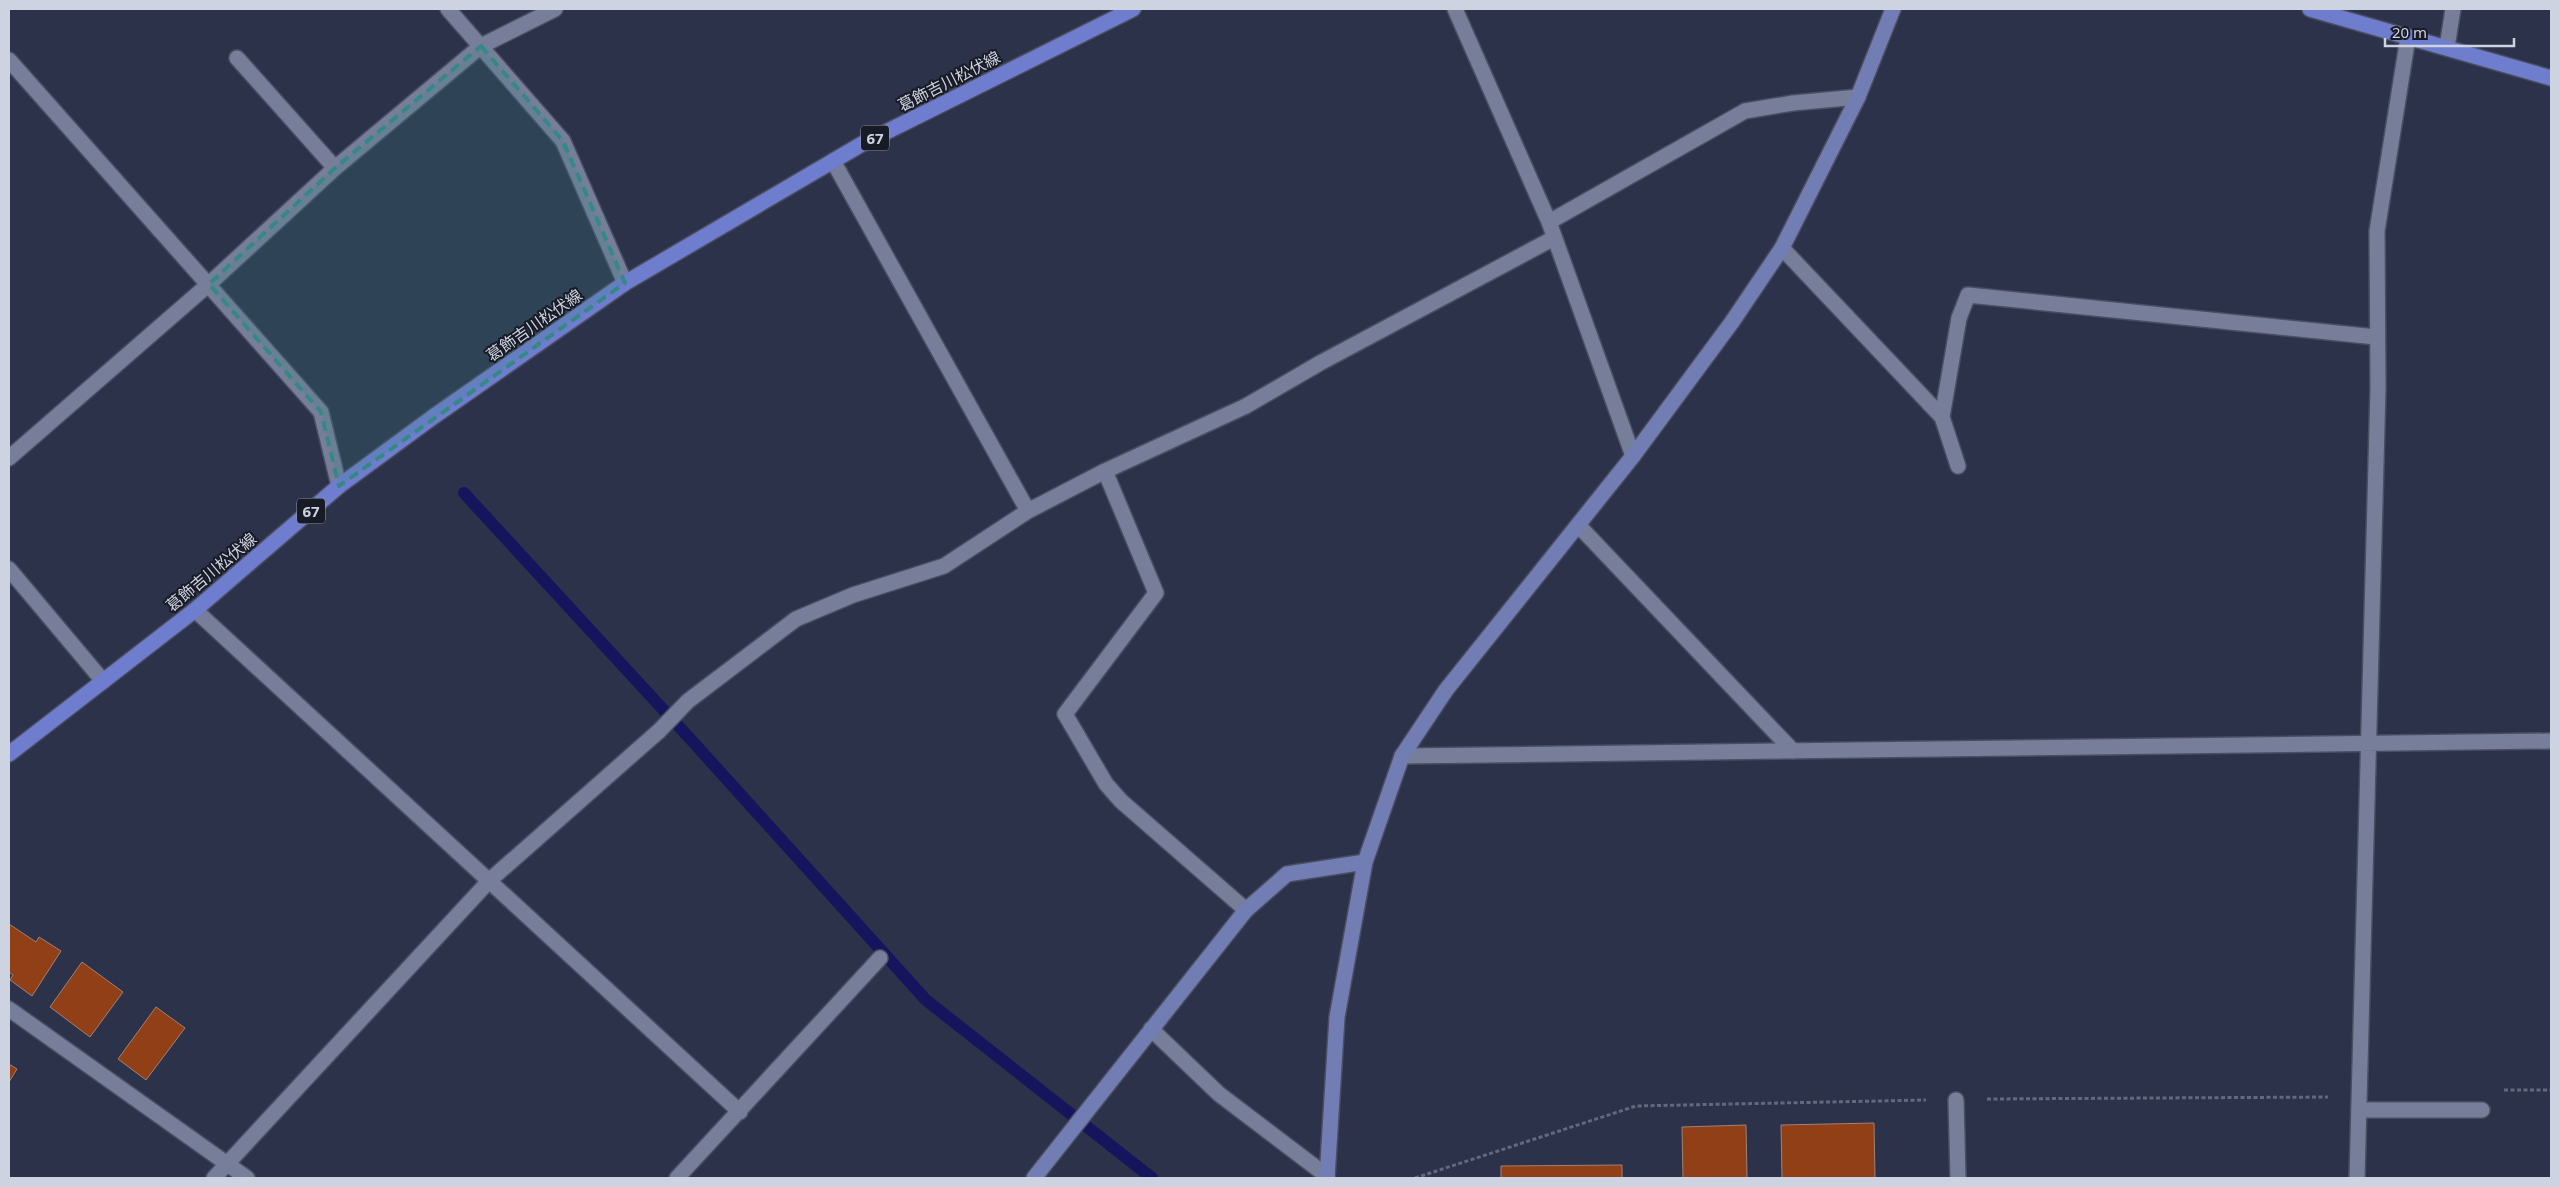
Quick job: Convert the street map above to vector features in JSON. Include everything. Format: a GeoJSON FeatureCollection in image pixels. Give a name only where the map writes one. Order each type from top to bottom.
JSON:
{"type":"FeatureCollection","features":[{"type":"Feature","properties":{"kind":"main road","name":"葛飾吉川松伏線"},"geometry":{"type":"LineString","coordinates":[[9,754],[195,610],[339,486],[625,283],[862,144],[1133,9]]}},
{"type":"Feature","properties":{"kind":"main road"},"geometry":{"type":"LineString","coordinates":[[2310,9],[2551,78]]}},
{"type":"Feature","properties":{"kind":"street"},"geometry":{"type":"LineString","coordinates":[[448,9],[563,141],[625,283]]}},
{"type":"Feature","properties":{"kind":"street"},"geometry":{"type":"LineString","coordinates":[[9,458],[209,284],[335,168],[481,46],[554,9]]}},
{"type":"Feature","properties":{"kind":"street"},"geometry":{"type":"LineString","coordinates":[[1455,9],[1549,222],[1633,456]]}},
{"type":"Feature","properties":{"kind":"street"},"geometry":{"type":"LineString","coordinates":[[1327,1177],[1337,1017],[1365,862],[1402,756],[1446,690],[1633,456],[1732,322],[1782,248],[1858,97],[1893,9]]}},
{"type":"Feature","properties":{"kind":"street"},"geometry":{"type":"LineString","coordinates":[[2447,47],[2453,9]]}},
{"type":"Feature","properties":{"kind":"street"},"geometry":{"type":"LineString","coordinates":[[2358,1178],[2367,744],[2378,388],[2376,337],[2377,231],[2408,37]]}},
{"type":"Feature","properties":{"kind":"street"},"geometry":{"type":"LineString","coordinates":[[237,58],[335,168]]}},
{"type":"Feature","properties":{"kind":"street"},"geometry":{"type":"LineString","coordinates":[[9,60],[321,412],[339,486]]}},
{"type":"Feature","properties":{"kind":"street"},"geometry":{"type":"LineString","coordinates":[[1549,222],[1745,111],[1793,103],[1858,97]]}},
{"type":"Feature","properties":{"kind":"street"},"geometry":{"type":"LineString","coordinates":[[833,162],[1028,511]]}},
{"type":"Feature","properties":{"kind":"street"},"geometry":{"type":"LineString","coordinates":[[214,1178],[490,880],[659,730],[688,701],[796,619],[853,595],[944,566],[1028,511],[1105,470],[1246,406],[1329,359],[1554,238]]}},
{"type":"Feature","properties":{"kind":"street"},"geometry":{"type":"LineString","coordinates":[[1782,248],[1942,417],[1958,466]]}},
{"type":"Feature","properties":{"kind":"street"},"geometry":{"type":"LineString","coordinates":[[1942,417],[1959,318],[1968,295],[2376,337]]}},
{"type":"Feature","properties":{"kind":"street"},"geometry":{"type":"LineString","coordinates":[[1105,470],[1156,593],[1065,714],[1106,784],[1121,801],[1246,910]]}},
{"type":"Feature","properties":{"kind":"street"},"geometry":{"type":"LineString","coordinates":[[1578,524],[1793,751]]}},
{"type":"Feature","properties":{"kind":"street"},"geometry":{"type":"LineString","coordinates":[[9,569],[103,681]]}},
{"type":"Feature","properties":{"kind":"street"},"geometry":{"type":"LineString","coordinates":[[195,610],[740,1112]]}},
{"type":"Feature","properties":{"kind":"street"},"geometry":{"type":"LineString","coordinates":[[1402,756],[2551,741]]}},
{"type":"Feature","properties":{"kind":"street"},"geometry":{"type":"LineString","coordinates":[[1034,1178],[1246,910],[1287,874],[1365,862]]}},
{"type":"Feature","properties":{"kind":"street"},"geometry":{"type":"LineString","coordinates":[[677,1178],[740,1112],[880,958]]}},
{"type":"Feature","properties":{"kind":"street"},"geometry":{"type":"LineString","coordinates":[[9,1009],[226,1165],[248,1178]]}},
{"type":"Feature","properties":{"kind":"street"},"geometry":{"type":"LineString","coordinates":[[1152,1029],[1219,1094],[1327,1177]]}},
{"type":"Feature","properties":{"kind":"street"},"geometry":{"type":"LineString","coordinates":[[1956,1100],[1958,1178]]}},
{"type":"Feature","properties":{"kind":"street"},"geometry":{"type":"LineString","coordinates":[[2360,1110],[2482,1110]]}},
{"type":"Feature","properties":{"kind":"highlighted area"},"geometry":{"type":"Polygon","coordinates":[[[481,46],[563,141],[625,283],[339,486],[321,412],[209,284],[335,168],[481,46]]]}},
{"type":"Feature","properties":{"kind":"building"},"geometry":{"type":"Polygon","coordinates":[[[9,924],[36,942],[39,937],[61,951],[32,996],[10,980],[13,975],[9,972],[9,924]]]}},
{"type":"Feature","properties":{"kind":"building"},"geometry":{"type":"Polygon","coordinates":[[[82,962],[123,992],[90,1037],[50,1007],[82,962]]]}},
{"type":"Feature","properties":{"kind":"building"},"geometry":{"type":"Polygon","coordinates":[[[156,1007],[185,1028],[146,1080],[118,1059],[156,1007]]]}},
{"type":"Feature","properties":{"kind":"building"},"geometry":{"type":"Polygon","coordinates":[[[9,1064],[17,1069],[9,1082],[9,1064]]]}},
{"type":"Feature","properties":{"kind":"building"},"geometry":{"type":"Polygon","coordinates":[[[1874,1123],[1875,1178],[1782,1178],[1781,1125],[1874,1123]]]}},
{"type":"Feature","properties":{"kind":"building"},"geometry":{"type":"Polygon","coordinates":[[[1746,1125],[1747,1178],[1683,1178],[1682,1127],[1746,1125]]]}},
{"type":"Feature","properties":{"kind":"building"},"geometry":{"type":"Polygon","coordinates":[[[1622,1165],[1622,1178],[1501,1178],[1501,1166],[1622,1165]]]}},
{"type":"Feature","properties":{"kind":"waterway"},"geometry":{"type":"LineString","coordinates":[[464,493],[694,743],[926,1000],[1152,1178]]}}]}
